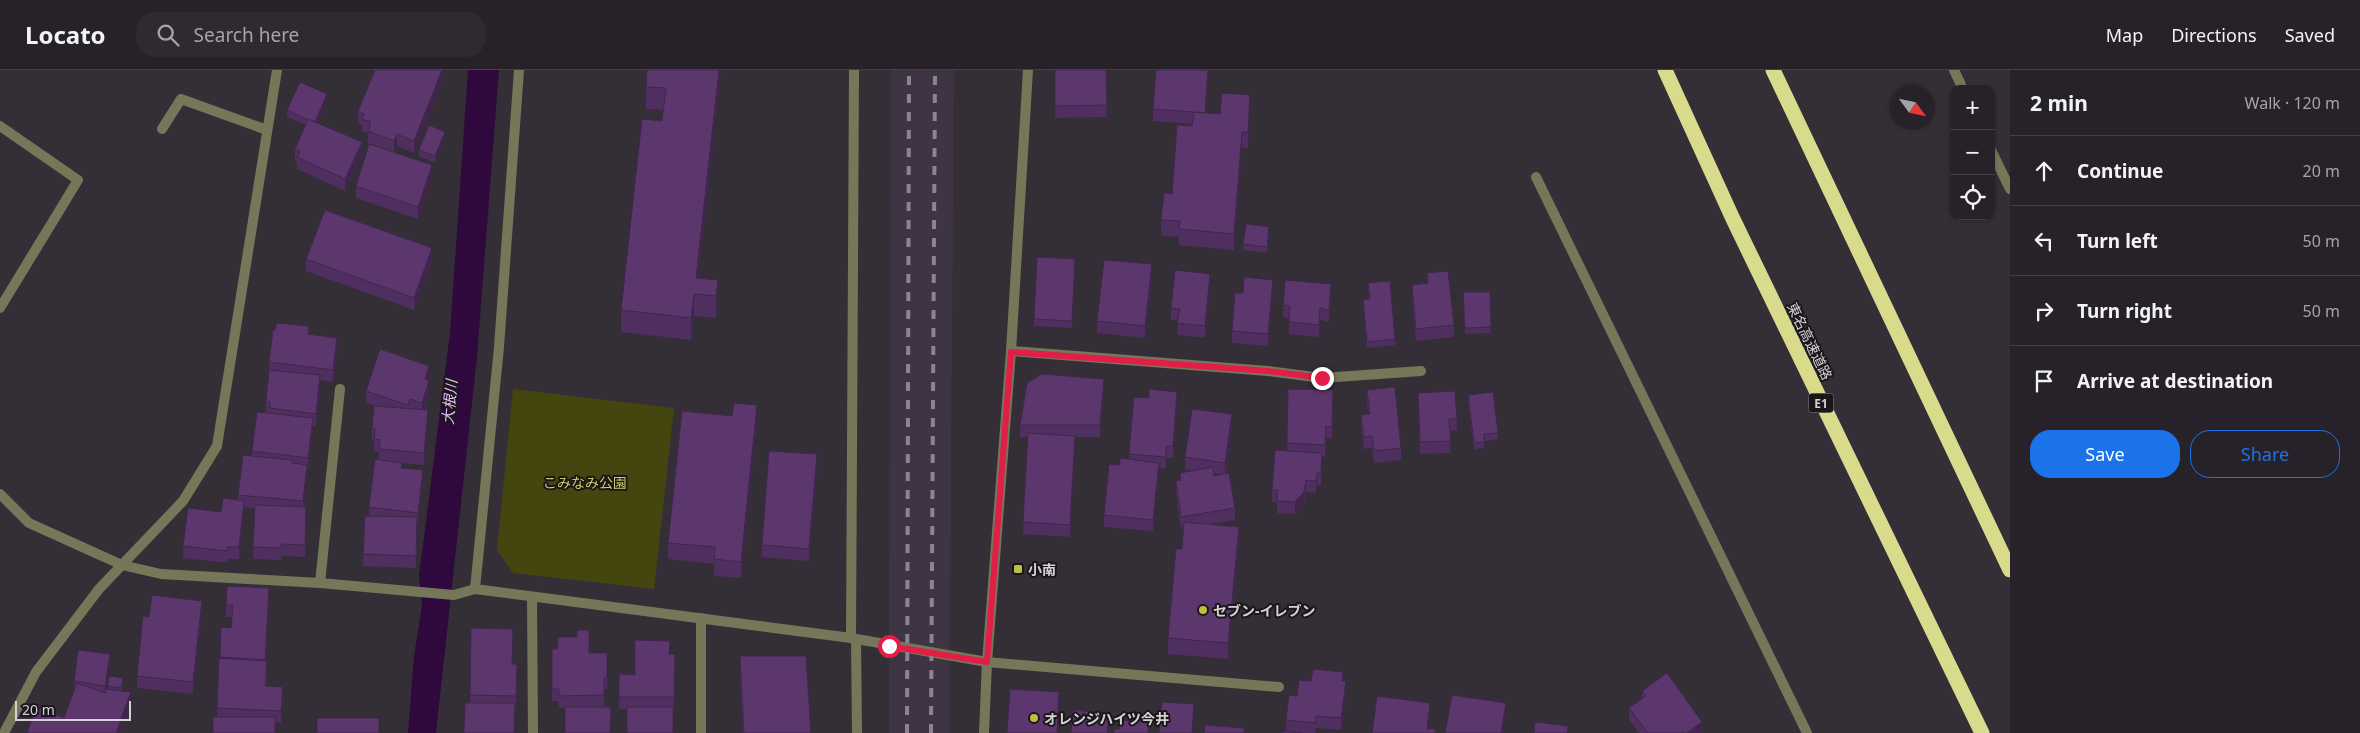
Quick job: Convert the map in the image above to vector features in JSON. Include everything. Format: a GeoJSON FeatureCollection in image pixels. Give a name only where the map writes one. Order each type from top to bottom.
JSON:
{"type":"FeatureCollection","features":[{"type":"Feature","properties":{"kind":"highway","name":"東名高速道路"},"geometry":{"type":"LineString","coordinates":[[1665,70],[1733,219],[1982,733]]}},
{"type":"Feature","properties":{"kind":"highway"},"geometry":{"type":"LineString","coordinates":[[1773,70],[2010,570]]}},
{"type":"Feature","properties":{"kind":"street"},"geometry":{"type":"LineString","coordinates":[[4,733],[36,672],[99,589],[183,500],[216,446],[277,70]]}},
{"type":"Feature","properties":{"kind":"street"},"geometry":{"type":"LineString","coordinates":[[475,589],[499,347],[519,70]]}},
{"type":"Feature","properties":{"kind":"street"},"geometry":{"type":"LineString","coordinates":[[854,70],[854,638],[857,733]]}},
{"type":"Feature","properties":{"kind":"street"},"geometry":{"type":"LineString","coordinates":[[984,733],[987,662],[1011,352],[1028,70]]}},
{"type":"Feature","properties":{"kind":"street"},"geometry":{"type":"LineString","coordinates":[[1954,70],[1960,85]]}},
{"type":"Feature","properties":{"kind":"street"},"geometry":{"type":"LineString","coordinates":[[162,129],[181,99],[267,130]]}},
{"type":"Feature","properties":{"kind":"street"},"geometry":{"type":"LineString","coordinates":[[0,126],[78,180],[0,308]]}},
{"type":"Feature","properties":{"kind":"street"},"geometry":{"type":"LineString","coordinates":[[1995,158],[2010,189]]}},
{"type":"Feature","properties":{"kind":"street"},"geometry":{"type":"LineString","coordinates":[[1536,178],[1807,733]]}},
{"type":"Feature","properties":{"kind":"street"},"geometry":{"type":"LineString","coordinates":[[1011,352],[1268,371],[1322,378],[1421,371]]}},
{"type":"Feature","properties":{"kind":"street"},"geometry":{"type":"LineString","coordinates":[[320,583],[340,389]]}},
{"type":"Feature","properties":{"kind":"street"},"geometry":{"type":"LineString","coordinates":[[0,494],[29,523],[122,565],[161,574],[320,583],[454,595],[475,589],[532,598],[854,638],[987,662],[1279,688]]}},
{"type":"Feature","properties":{"kind":"street"},"geometry":{"type":"LineString","coordinates":[[532,598],[532,733]]}},
{"type":"Feature","properties":{"kind":"street"},"geometry":{"type":"LineString","coordinates":[[702,618],[702,733]]}},
{"type":"Feature","properties":{"kind":"shaded area"},"geometry":{"type":"Polygon","coordinates":[[[891,70],[954,70],[949,733],[889,733],[891,70]]]}},
{"type":"Feature","properties":{"kind":"green space","name":"こみなみ公園"},"geometry":{"type":"Polygon","coordinates":[[[513,389],[674,408],[654,589],[513,573],[497,550],[513,389]]]}},
{"type":"Feature","properties":{"kind":"water","name":"大根川"},"geometry":{"type":"Polygon","coordinates":[[[468,70],[499,70],[477,357],[436,733],[408,733],[414,656],[422,606],[419,576],[450,333],[468,70]]]}},
{"type":"Feature","properties":{"kind":"building"},"geometry":{"type":"Polygon","coordinates":[[[375,70],[442,70],[414,141],[397,134],[394,141],[368,131],[371,122],[362,119],[364,114],[358,111],[375,70]]]}},
{"type":"Feature","properties":{"kind":"building"},"geometry":{"type":"Polygon","coordinates":[[[647,70],[719,70],[696,278],[718,280],[716,296],[694,294],[691,318],[621,310],[642,119],[662,121],[666,88],[646,87],[647,70]]]}},
{"type":"Feature","properties":{"kind":"building"},"geometry":{"type":"Polygon","coordinates":[[[1055,70],[1106,70],[1107,105],[1055,106],[1055,70]]]}},
{"type":"Feature","properties":{"kind":"building"},"geometry":{"type":"Polygon","coordinates":[[[1156,70],[1208,70],[1205,113],[1153,109],[1156,70]]]}},
{"type":"Feature","properties":{"kind":"building"},"geometry":{"type":"Polygon","coordinates":[[[300,82],[327,94],[315,122],[287,110],[300,82]]]}},
{"type":"Feature","properties":{"kind":"building"},"geometry":{"type":"Polygon","coordinates":[[[1222,93],[1250,95],[1248,132],[1242,132],[1234,234],[1179,229],[1180,221],[1161,220],[1164,193],[1172,194],[1177,125],[1192,126],[1194,112],[1220,114],[1222,93]]]}},
{"type":"Feature","properties":{"kind":"building"},"geometry":{"type":"Polygon","coordinates":[[[308,119],[362,142],[345,179],[297,157],[300,152],[295,149],[308,119]]]}},
{"type":"Feature","properties":{"kind":"building"},"geometry":{"type":"Polygon","coordinates":[[[429,125],[445,132],[435,156],[419,150],[429,125]]]}},
{"type":"Feature","properties":{"kind":"building"},"geometry":{"type":"Polygon","coordinates":[[[369,144],[432,165],[418,207],[356,186],[369,144]]]}},
{"type":"Feature","properties":{"kind":"building"},"geometry":{"type":"Polygon","coordinates":[[[325,210],[432,248],[414,298],[306,259],[325,210]]]}},
{"type":"Feature","properties":{"kind":"building"},"geometry":{"type":"Polygon","coordinates":[[[1246,224],[1269,227],[1267,247],[1243,244],[1246,224]]]}},
{"type":"Feature","properties":{"kind":"building"},"geometry":{"type":"Polygon","coordinates":[[[1037,257],[1075,259],[1072,321],[1034,319],[1037,257]]]}},
{"type":"Feature","properties":{"kind":"building"},"geometry":{"type":"Polygon","coordinates":[[[1104,260],[1152,264],[1145,326],[1097,321],[1104,260]]]}},
{"type":"Feature","properties":{"kind":"building"},"geometry":{"type":"Polygon","coordinates":[[[1175,270],[1210,274],[1205,326],[1177,323],[1180,309],[1171,308],[1175,270]]]}},
{"type":"Feature","properties":{"kind":"building"},"geometry":{"type":"Polygon","coordinates":[[[1448,271],[1454,325],[1416,329],[1412,285],[1428,283],[1427,273],[1448,271]]]}},
{"type":"Feature","properties":{"kind":"building"},"geometry":{"type":"Polygon","coordinates":[[[1244,277],[1273,280],[1268,334],[1232,331],[1235,293],[1243,293],[1244,277]]]}},
{"type":"Feature","properties":{"kind":"building"},"geometry":{"type":"Polygon","coordinates":[[[1285,280],[1331,284],[1329,310],[1320,308],[1319,325],[1289,322],[1290,306],[1283,305],[1285,280]]]}},
{"type":"Feature","properties":{"kind":"building"},"geometry":{"type":"Polygon","coordinates":[[[1390,281],[1395,339],[1367,342],[1363,300],[1370,299],[1368,283],[1390,281]]]}},
{"type":"Feature","properties":{"kind":"building"},"geometry":{"type":"Polygon","coordinates":[[[1463,292],[1490,292],[1491,327],[1465,328],[1463,292]]]}},
{"type":"Feature","properties":{"kind":"building"},"geometry":{"type":"Polygon","coordinates":[[[277,323],[309,326],[308,334],[337,338],[333,370],[269,362],[273,330],[275,330],[277,323]]]}},
{"type":"Feature","properties":{"kind":"building"},"geometry":{"type":"Polygon","coordinates":[[[380,349],[429,366],[425,379],[429,381],[422,403],[410,399],[408,405],[366,391],[380,349]]]}},
{"type":"Feature","properties":{"kind":"building"},"geometry":{"type":"Polygon","coordinates":[[[269,370],[320,375],[316,414],[270,408],[270,402],[266,402],[269,370]]]}},
{"type":"Feature","properties":{"kind":"building"},"geometry":{"type":"Polygon","coordinates":[[[1042,374],[1104,379],[1100,425],[1020,425],[1027,383],[1042,374]]]}},
{"type":"Feature","properties":{"kind":"building"},"geometry":{"type":"Polygon","coordinates":[[[1395,387],[1401,448],[1374,451],[1372,436],[1364,437],[1361,415],[1370,414],[1367,390],[1395,387]]]}},
{"type":"Feature","properties":{"kind":"building"},"geometry":{"type":"Polygon","coordinates":[[[1149,389],[1177,392],[1173,446],[1166,446],[1166,457],[1129,454],[1134,397],[1149,398],[1149,389]]]}},
{"type":"Feature","properties":{"kind":"building"},"geometry":{"type":"Polygon","coordinates":[[[1288,389],[1333,390],[1332,427],[1326,426],[1325,445],[1287,443],[1288,389]]]}},
{"type":"Feature","properties":{"kind":"building"},"geometry":{"type":"Polygon","coordinates":[[[1455,391],[1457,418],[1449,419],[1451,441],[1420,442],[1418,393],[1455,391]]]}},
{"type":"Feature","properties":{"kind":"building"},"geometry":{"type":"Polygon","coordinates":[[[1493,392],[1498,433],[1484,434],[1484,442],[1474,443],[1468,395],[1493,392]]]}},
{"type":"Feature","properties":{"kind":"building"},"geometry":{"type":"Polygon","coordinates":[[[734,403],[757,405],[741,562],[714,559],[715,547],[668,543],[682,411],[732,416],[734,403]]]}},
{"type":"Feature","properties":{"kind":"building"},"geometry":{"type":"Polygon","coordinates":[[[374,406],[428,410],[424,453],[379,449],[380,440],[374,439],[375,429],[372,428],[374,406]]]}},
{"type":"Feature","properties":{"kind":"building"},"geometry":{"type":"Polygon","coordinates":[[[1192,409],[1232,414],[1225,463],[1185,457],[1192,409]]]}},
{"type":"Feature","properties":{"kind":"building"},"geometry":{"type":"Polygon","coordinates":[[[257,412],[313,418],[308,458],[252,451],[257,412]]]}},
{"type":"Feature","properties":{"kind":"building"},"geometry":{"type":"Polygon","coordinates":[[[1028,433],[1075,436],[1070,525],[1023,522],[1028,433]]]}},
{"type":"Feature","properties":{"kind":"building"},"geometry":{"type":"Polygon","coordinates":[[[1275,450],[1322,453],[1321,473],[1317,473],[1316,481],[1306,480],[1304,492],[1295,502],[1277,501],[1278,490],[1272,490],[1275,450]]]}},
{"type":"Feature","properties":{"kind":"building"},"geometry":{"type":"Polygon","coordinates":[[[769,451],[817,454],[809,549],[762,545],[769,451]]]}},
{"type":"Feature","properties":{"kind":"building"},"geometry":{"type":"Polygon","coordinates":[[[243,455],[292,460],[292,463],[307,465],[303,501],[238,495],[243,455]]]}},
{"type":"Feature","properties":{"kind":"building"},"geometry":{"type":"Polygon","coordinates":[[[1120,458],[1159,463],[1153,520],[1104,515],[1109,464],[1120,465],[1120,458]]]}},
{"type":"Feature","properties":{"kind":"building"},"geometry":{"type":"Polygon","coordinates":[[[375,459],[402,463],[401,468],[423,470],[418,513],[369,507],[375,459]]]}},
{"type":"Feature","properties":{"kind":"building"},"geometry":{"type":"Polygon","coordinates":[[[1213,467],[1214,476],[1229,473],[1235,508],[1181,517],[1176,481],[1181,480],[1180,473],[1213,467]]]}},
{"type":"Feature","properties":{"kind":"building"},"geometry":{"type":"Polygon","coordinates":[[[223,498],[244,501],[239,547],[228,547],[227,551],[183,546],[188,508],[221,512],[223,498]]]}},
{"type":"Feature","properties":{"kind":"building"},"geometry":{"type":"Polygon","coordinates":[[[255,505],[306,507],[305,545],[281,544],[281,548],[253,547],[255,505]]]}},
{"type":"Feature","properties":{"kind":"building"},"geometry":{"type":"Polygon","coordinates":[[[365,516],[417,517],[416,556],[363,554],[365,516]]]}},
{"type":"Feature","properties":{"kind":"building","name":"セブン-イレブン"},"geometry":{"type":"Polygon","coordinates":[[[1184,522],[1239,527],[1228,643],[1168,638],[1176,549],[1182,549],[1184,522]]]}},
{"type":"Feature","properties":{"kind":"building"},"geometry":{"type":"Polygon","coordinates":[[[227,586],[269,588],[265,660],[220,657],[221,627],[231,628],[233,605],[226,605],[227,586]]]}},
{"type":"Feature","properties":{"kind":"building"},"geometry":{"type":"Polygon","coordinates":[[[152,595],[202,601],[193,682],[137,676],[143,616],[149,617],[152,595]]]}},
{"type":"Feature","properties":{"kind":"building"},"geometry":{"type":"Polygon","coordinates":[[[471,628],[513,629],[512,664],[517,664],[516,696],[470,695],[471,628]]]}},
{"type":"Feature","properties":{"kind":"building"},"geometry":{"type":"Polygon","coordinates":[[[577,630],[589,630],[589,653],[607,653],[607,677],[604,678],[604,695],[559,696],[559,689],[552,689],[552,649],[557,649],[558,637],[577,637],[577,630]]]}},
{"type":"Feature","properties":{"kind":"building"},"geometry":{"type":"Polygon","coordinates":[[[635,640],[670,641],[669,654],[675,654],[674,697],[619,697],[619,674],[635,675],[635,640]]]}},
{"type":"Feature","properties":{"kind":"building"},"geometry":{"type":"Polygon","coordinates":[[[78,650],[110,654],[105,686],[74,681],[78,650]]]}},
{"type":"Feature","properties":{"kind":"building"},"geometry":{"type":"Polygon","coordinates":[[[740,656],[806,656],[811,733],[744,733],[740,656]]]}},
{"type":"Feature","properties":{"kind":"building"},"geometry":{"type":"Polygon","coordinates":[[[219,658],[267,661],[265,686],[283,687],[281,711],[217,708],[219,658]]]}},
{"type":"Feature","properties":{"kind":"building"},"geometry":{"type":"Polygon","coordinates":[[[1313,669],[1343,672],[1342,681],[1346,681],[1341,718],[1316,716],[1315,723],[1286,720],[1289,695],[1297,696],[1299,680],[1311,681],[1313,669]]]}},
{"type":"Feature","properties":{"kind":"building"},"geometry":{"type":"Polygon","coordinates":[[[1667,673],[1702,722],[1687,733],[1683,731],[1681,733],[1648,733],[1629,708],[1646,696],[1642,691],[1667,673]]]}},
{"type":"Feature","properties":{"kind":"building"},"geometry":{"type":"Polygon","coordinates":[[[109,676],[123,678],[121,688],[108,686],[109,676]]]}},
{"type":"Feature","properties":{"kind":"building"},"geometry":{"type":"Polygon","coordinates":[[[77,683],[105,693],[106,689],[131,692],[116,733],[27,733],[36,707],[64,718],[77,683]]]}},
{"type":"Feature","properties":{"kind":"building","name":"オレンジハイツ今井"},"geometry":{"type":"Polygon","coordinates":[[[1010,689],[1059,692],[1057,733],[1007,733],[1010,689]]]}},
{"type":"Feature","properties":{"kind":"building"},"geometry":{"type":"Polygon","coordinates":[[[1452,695],[1506,703],[1501,733],[1445,733],[1452,695]]]}},
{"type":"Feature","properties":{"kind":"building"},"geometry":{"type":"Polygon","coordinates":[[[1377,696],[1430,703],[1427,729],[1435,729],[1435,733],[1372,733],[1377,696]]]}},
{"type":"Feature","properties":{"kind":"building"},"geometry":{"type":"Polygon","coordinates":[[[1162,702],[1194,704],[1192,733],[1159,733],[1162,702]]]}},
{"type":"Feature","properties":{"kind":"building"},"geometry":{"type":"Polygon","coordinates":[[[465,703],[515,703],[514,733],[464,733],[465,703]]]}},
{"type":"Feature","properties":{"kind":"building"},"geometry":{"type":"Polygon","coordinates":[[[565,707],[611,707],[610,733],[565,733],[565,707]]]}},
{"type":"Feature","properties":{"kind":"building"},"geometry":{"type":"Polygon","coordinates":[[[627,707],[673,707],[673,733],[627,733],[627,707]]]}},
{"type":"Feature","properties":{"kind":"building"},"geometry":{"type":"Polygon","coordinates":[[[1073,710],[1109,714],[1107,733],[1071,733],[1073,710]]]}},
{"type":"Feature","properties":{"kind":"building"},"geometry":{"type":"Polygon","coordinates":[[[213,717],[275,717],[275,733],[213,733],[213,717]]]}},
{"type":"Feature","properties":{"kind":"building"},"geometry":{"type":"Polygon","coordinates":[[[317,718],[379,718],[379,733],[317,733],[317,718]]]}},
{"type":"Feature","properties":{"kind":"building"},"geometry":{"type":"Polygon","coordinates":[[[1120,720],[1149,722],[1148,733],[1114,733],[1114,729],[1119,729],[1120,720]]]}},
{"type":"Feature","properties":{"kind":"building"},"geometry":{"type":"Polygon","coordinates":[[[1535,722],[1568,726],[1567,733],[1534,733],[1535,722]]]}},
{"type":"Feature","properties":{"kind":"building"},"geometry":{"type":"Polygon","coordinates":[[[1205,725],[1244,728],[1244,733],[1204,733],[1205,725]]]}},
{"type":"Feature","properties":{"kind":"building"},"geometry":{"type":"Polygon","coordinates":[[[1282,731],[1303,733],[1282,733],[1282,731]]]}},
{"type":"Feature","properties":{"kind":"railway"},"geometry":{"type":"LineString","coordinates":[[907,733],[909,70]]}},
{"type":"Feature","properties":{"kind":"railway"},"geometry":{"type":"LineString","coordinates":[[931,733],[935,70]]}},
{"type":"Feature","properties":{"kind":"place","name":"小南"},"geometry":{"type":"Point","coordinates":[1018,569]}},
{"type":"Feature","properties":{"kind":"place","name":"セブン-イレブン"},"geometry":{"type":"Point","coordinates":[1203,610]}},
{"type":"Feature","properties":{"kind":"place","name":"オレンジハイツ今井"},"geometry":{"type":"Point","coordinates":[1034,718]}},
{"type":"Feature","properties":{"kind":"route"},"geometry":{"type":"LineString","coordinates":[[889,646],[931,651],[987,662],[1011,352],[1268,371],[1322,378]]}}]}
